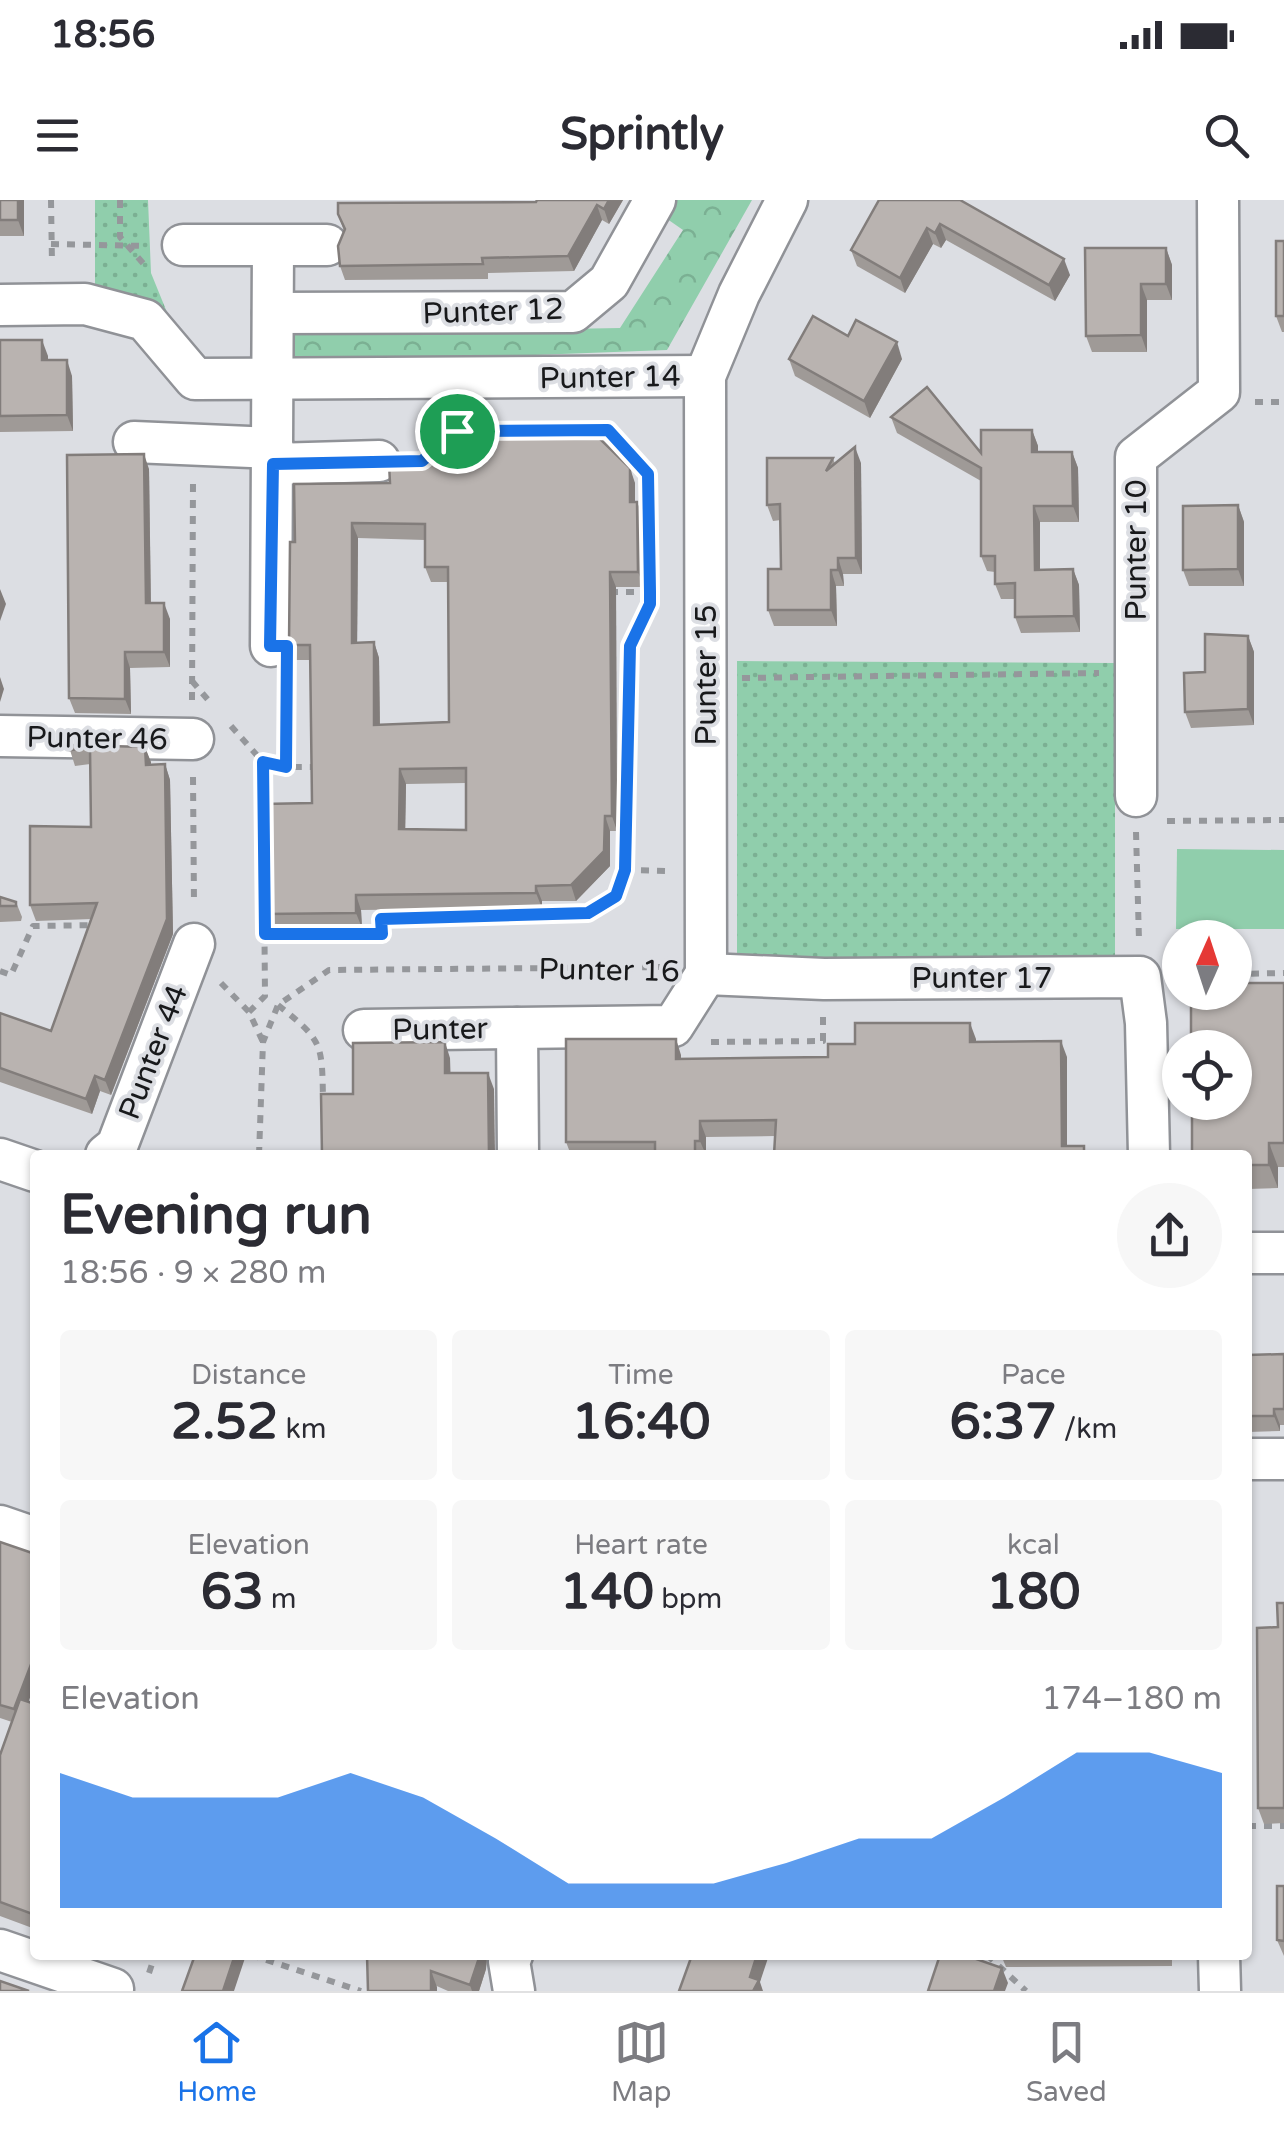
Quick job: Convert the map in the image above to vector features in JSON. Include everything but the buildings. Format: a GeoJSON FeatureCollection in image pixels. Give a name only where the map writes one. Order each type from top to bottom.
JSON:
{"type":"FeatureCollection","features":[{"type":"Feature","properties":{"kind":"street","name":"Punter 12"},"geometry":{"type":"LineString","coordinates":[[274,313],[573,312],[609,282],[654,200]]}},
{"type":"Feature","properties":{"kind":"street"},"geometry":{"type":"LineString","coordinates":[[705,376],[738,294],[787,200]]}},
{"type":"Feature","properties":{"kind":"street","name":"Punter 10"},"geometry":{"type":"LineString","coordinates":[[1136,808],[1136,457],[1219,392],[1218,200]]}},
{"type":"Feature","properties":{"kind":"street"},"geometry":{"type":"LineString","coordinates":[[170,246],[328,246]]}},
{"type":"Feature","properties":{"kind":"street"},"geometry":{"type":"LineString","coordinates":[[270,646],[273,246]]}},
{"type":"Feature","properties":{"kind":"street"},"geometry":{"type":"LineString","coordinates":[[0,305],[85,304]]}},
{"type":"Feature","properties":{"kind":"street","name":"Punter 14"},"geometry":{"type":"LineString","coordinates":[[85,304],[144,320],[195,379],[705,376]]}},
{"type":"Feature","properties":{"kind":"street","name":"Punter 15"},"geometry":{"type":"LineString","coordinates":[[705,376],[706,974]]}},
{"type":"Feature","properties":{"kind":"street"},"geometry":{"type":"LineString","coordinates":[[134,442],[273,456],[379,461]]}},
{"type":"Feature","properties":{"kind":"street","name":"Punter 46"},"geometry":{"type":"LineString","coordinates":[[0,736],[193,739]]}},
{"type":"Feature","properties":{"kind":"street","name":"Punter 44"},"geometry":{"type":"LineString","coordinates":[[113,1150],[118,1146],[194,944]]}},
{"type":"Feature","properties":{"kind":"street","name":"Punter 17"},"geometry":{"type":"LineString","coordinates":[[706,974],[824,979],[1140,976]]}},
{"type":"Feature","properties":{"kind":"street","name":"Punter 16"},"geometry":{"type":"LineString","coordinates":[[516,1028],[673,1026],[706,974]]}},
{"type":"Feature","properties":{"kind":"street"},"geometry":{"type":"LineString","coordinates":[[1140,976],[1146,1022],[1148,1150]]}},
{"type":"Feature","properties":{"kind":"street"},"geometry":{"type":"LineString","coordinates":[[516,1028],[518,1150]]}},
{"type":"Feature","properties":{"kind":"street","name":"Punter"},"geometry":{"type":"LineString","coordinates":[[364,1030],[516,1028]]}},
{"type":"Feature","properties":{"kind":"street"},"geometry":{"type":"LineString","coordinates":[[0,1159],[30,1169]]}},
{"type":"Feature","properties":{"kind":"street"},"geometry":{"type":"LineString","coordinates":[[1252,1253],[1284,1254]]}},
{"type":"Feature","properties":{"kind":"street"},"geometry":{"type":"LineString","coordinates":[[1252,1459],[1284,1459]]}},
{"type":"Feature","properties":{"kind":"street"},"geometry":{"type":"LineString","coordinates":[[0,1526],[30,1536]]}},
{"type":"Feature","properties":{"kind":"street"},"geometry":{"type":"LineString","coordinates":[[0,1950],[113,1989]]}},
{"type":"Feature","properties":{"kind":"street"},"geometry":{"type":"LineString","coordinates":[[510,1960],[514,1991]]}},
{"type":"Feature","properties":{"kind":"street"},"geometry":{"type":"LineString","coordinates":[[1219,1960],[1220,1991]]}},
{"type":"Feature","properties":{"kind":"path"},"geometry":{"type":"LineString","coordinates":[[51,200],[52,264],[85,304]]}},
{"type":"Feature","properties":{"kind":"path"},"geometry":{"type":"LineString","coordinates":[[52,244],[170,246]]}},
{"type":"Feature","properties":{"kind":"path","name":"Punter 14"},"geometry":{"type":"LineString","coordinates":[[552,430],[608,430],[648,474]]}},
{"type":"Feature","properties":{"kind":"path"},"geometry":{"type":"LineString","coordinates":[[379,461],[422,461],[457,431],[476,431]]}},
{"type":"Feature","properties":{"kind":"path","name":"Punter 15"},"geometry":{"type":"LineString","coordinates":[[588,913],[616,896],[625,870],[630,646],[650,604],[648,474]]}},
{"type":"Feature","properties":{"kind":"path"},"geometry":{"type":"LineString","coordinates":[[591,592],[650,592]]}},
{"type":"Feature","properties":{"kind":"path"},"geometry":{"type":"LineString","coordinates":[[270,646],[287,646],[286,767]]}},
{"type":"Feature","properties":{"kind":"path"},"geometry":{"type":"LineString","coordinates":[[706,678],[1136,673]]}},
{"type":"Feature","properties":{"kind":"path"},"geometry":{"type":"LineString","coordinates":[[249,1012],[265,996],[263,762],[286,767],[323,767]]}},
{"type":"Feature","properties":{"kind":"path"},"geometry":{"type":"LineString","coordinates":[[1140,976],[1136,808],[1284,820]]}},
{"type":"Feature","properties":{"kind":"path","name":"Punter 16"},"geometry":{"type":"LineString","coordinates":[[265,934],[382,934],[381,919],[588,913]]}},
{"type":"Feature","properties":{"kind":"path"},"geometry":{"type":"LineString","coordinates":[[0,971],[11,975],[33,926],[105,925]]}},
{"type":"Feature","properties":{"kind":"path","name":"Punter 16"},"geometry":{"type":"LineString","coordinates":[[278,1005],[329,970],[662,966],[706,974]]}},
{"type":"Feature","properties":{"kind":"path"},"geometry":{"type":"LineString","coordinates":[[1252,973],[1284,972]]}},
{"type":"Feature","properties":{"kind":"path"},"geometry":{"type":"LineString","coordinates":[[673,1026],[708,1042],[823,1041],[824,979]]}},
{"type":"Feature","properties":{"kind":"path"},"geometry":{"type":"LineString","coordinates":[[260,1150],[263,1042],[278,1005],[312,1032],[322,1053],[323,1104]]}},
{"type":"Feature","properties":{"kind":"path"},"geometry":{"type":"LineString","coordinates":[[1252,1826],[1284,1826]]}},
{"type":"Feature","properties":{"kind":"path"},"geometry":{"type":"LineString","coordinates":[[266,1960],[361,1991]]}},
{"type":"Feature","properties":{"kind":"path"},"geometry":{"type":"LineString","coordinates":[[992,1960],[1026,1991]]}},
{"type":"Feature","properties":{"kind":"green space"},"geometry":{"type":"Polygon","coordinates":[[[95,200],[148,200],[151,273],[177,337],[95,286],[95,200]]]}},
{"type":"Feature","properties":{"kind":"green space"},"geometry":{"type":"Polygon","coordinates":[[[668,200],[752,200],[667,350],[291,364],[290,334],[620,328],[683,230],[660,214],[668,200]]]}},
{"type":"Feature","properties":{"kind":"green space"},"geometry":{"type":"Polygon","coordinates":[[[737,661],[1115,663],[1115,961],[737,962],[737,661]]]}},
{"type":"Feature","properties":{"kind":"green space"},"geometry":{"type":"Polygon","coordinates":[[[1177,849],[1284,850],[1284,929],[1252,929],[1252,920],[1176,920],[1177,849]]]}},
{"type":"Feature","properties":{"kind":"route"},"geometry":{"type":"LineString","coordinates":[[608,430],[648,474],[650,604],[630,646],[625,870],[616,896],[588,913],[381,919],[382,934],[265,934],[263,762],[286,767],[287,646],[270,646],[273,464],[422,461],[457,431],[608,430]]}}]}
